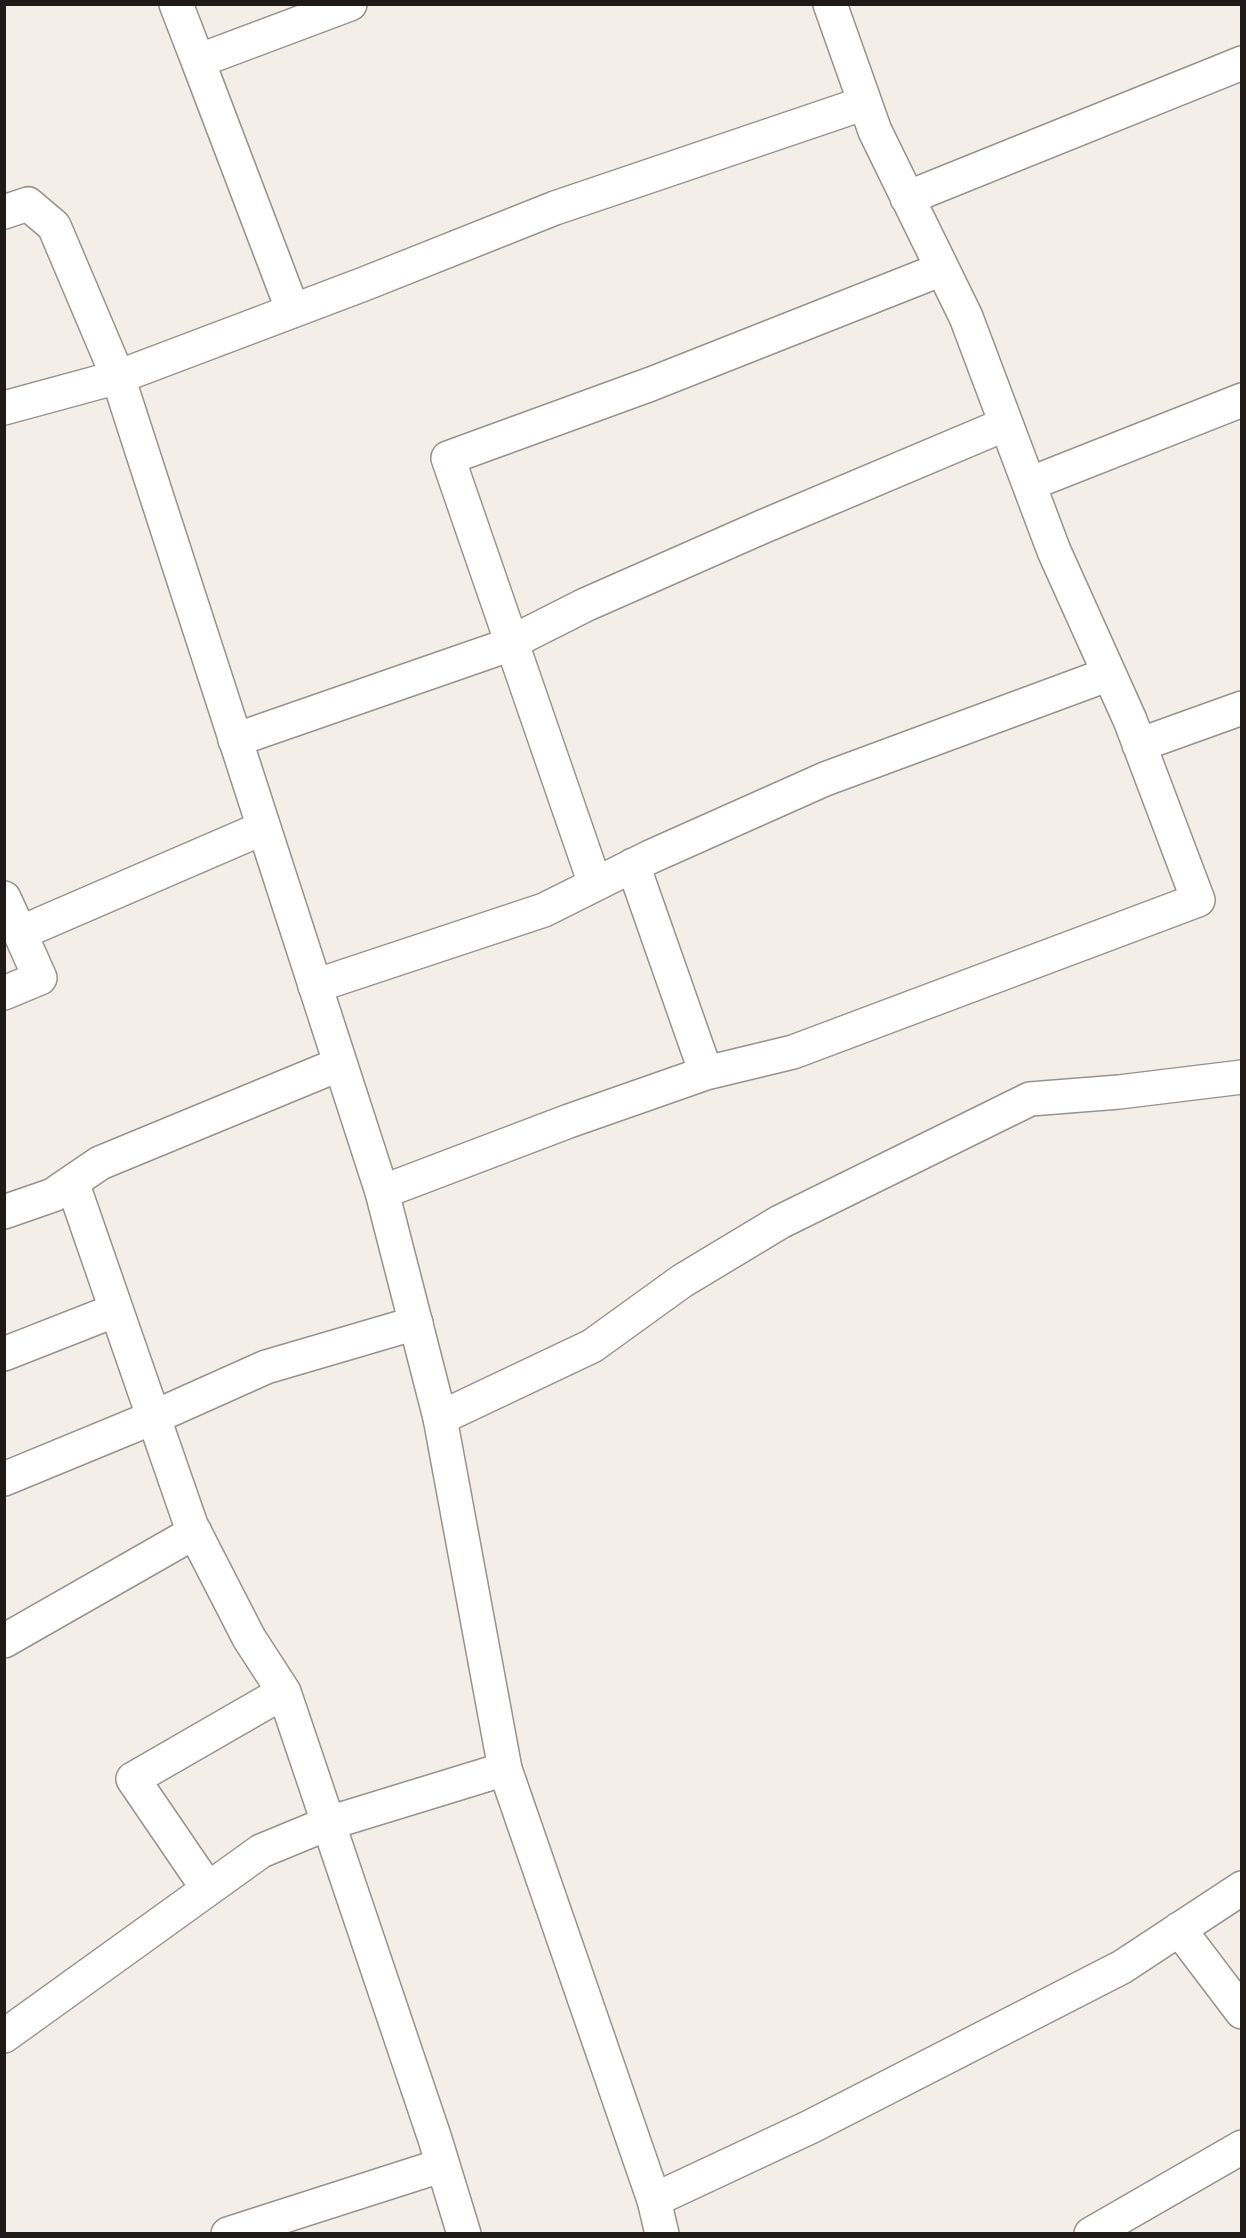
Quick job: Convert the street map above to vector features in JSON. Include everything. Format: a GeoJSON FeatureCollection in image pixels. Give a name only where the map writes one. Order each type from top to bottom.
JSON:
{"type":"FeatureCollection","features":[{"type":"Feature","properties":{"kind":"street"},"geometry":{"type":"LineString","coordinates":[[176,4],[293,311]]}},
{"type":"Feature","properties":{"kind":"street"},"geometry":{"type":"LineString","coordinates":[[198,61],[350,4]]}},
{"type":"Feature","properties":{"kind":"street"},"geometry":{"type":"LineString","coordinates":[[382,1192],[569,1121],[706,1073],[793,1052],[1198,900],[1110,674],[1054,551],[966,317],[874,131],[830,4]]}},
{"type":"Feature","properties":{"kind":"street"},"geometry":{"type":"LineString","coordinates":[[907,198],[1242,63]]}},
{"type":"Feature","properties":{"kind":"street"},"geometry":{"type":"LineString","coordinates":[[4,408],[118,377],[293,311],[555,207],[865,103]]}},
{"type":"Feature","properties":{"kind":"street"},"geometry":{"type":"LineString","coordinates":[[4,212],[28,204],[54,226],[118,377],[382,1192],[440,1418],[505,1769],[654,2200],[662,2234]]}},
{"type":"Feature","properties":{"kind":"street"},"geometry":{"type":"LineString","coordinates":[[595,884],[448,458],[651,384],[942,269]]}},
{"type":"Feature","properties":{"kind":"street"},"geometry":{"type":"LineString","coordinates":[[1029,484],[1242,400]]}},
{"type":"Feature","properties":{"kind":"street"},"geometry":{"type":"LineString","coordinates":[[235,740],[500,648],[585,605],[1006,424]]}},
{"type":"Feature","properties":{"kind":"street"},"geometry":{"type":"LineString","coordinates":[[315,986],[544,910],[633,865],[825,780],[1110,674]]}},
{"type":"Feature","properties":{"kind":"street"},"geometry":{"type":"LineString","coordinates":[[1139,745],[1242,708]]}},
{"type":"Feature","properties":{"kind":"street"},"geometry":{"type":"LineString","coordinates":[[20,933],[263,828]]}},
{"type":"Feature","properties":{"kind":"street"},"geometry":{"type":"LineString","coordinates":[[633,865],[706,1073]]}},
{"type":"Feature","properties":{"kind":"street"},"geometry":{"type":"LineString","coordinates":[[4,898],[40,978],[4,993]]}},
{"type":"Feature","properties":{"kind":"street"},"geometry":{"type":"LineString","coordinates":[[4,1212],[52,1195],[100,1163],[340,1064]]}},
{"type":"Feature","properties":{"kind":"street"},"geometry":{"type":"LineString","coordinates":[[440,1418],[592,1346],[682,1281],[780,1222],[1030,1099],[1119,1092],[1242,1077]]}},
{"type":"Feature","properties":{"kind":"street"},"geometry":{"type":"LineString","coordinates":[[72,1182],[152,1418],[195,1532],[249,1638],[284,1692],[443,2165],[464,2234]]}},
{"type":"Feature","properties":{"kind":"street"},"geometry":{"type":"LineString","coordinates":[[4,1354],[116,1310]]}},
{"type":"Feature","properties":{"kind":"street"},"geometry":{"type":"LineString","coordinates":[[4,1479],[152,1418],[266,1367],[416,1323]]}},
{"type":"Feature","properties":{"kind":"street"},"geometry":{"type":"LineString","coordinates":[[4,1641],[195,1532]]}},
{"type":"Feature","properties":{"kind":"street"},"geometry":{"type":"LineString","coordinates":[[208,1889],[133,1779],[284,1692]]}},
{"type":"Feature","properties":{"kind":"street"},"geometry":{"type":"LineString","coordinates":[[4,2036],[261,1851],[329,1823],[505,1769]]}},
{"type":"Feature","properties":{"kind":"street"},"geometry":{"type":"LineString","coordinates":[[654,2200],[810,2127],[1122,1967],[1242,1888]]}},
{"type":"Feature","properties":{"kind":"street"},"geometry":{"type":"LineString","coordinates":[[1179,1929],[1242,2013]]}},
{"type":"Feature","properties":{"kind":"street"},"geometry":{"type":"LineString","coordinates":[[1091,2234],[1242,2146]]}},
{"type":"Feature","properties":{"kind":"street"},"geometry":{"type":"LineString","coordinates":[[228,2234],[443,2165]]}}]}
